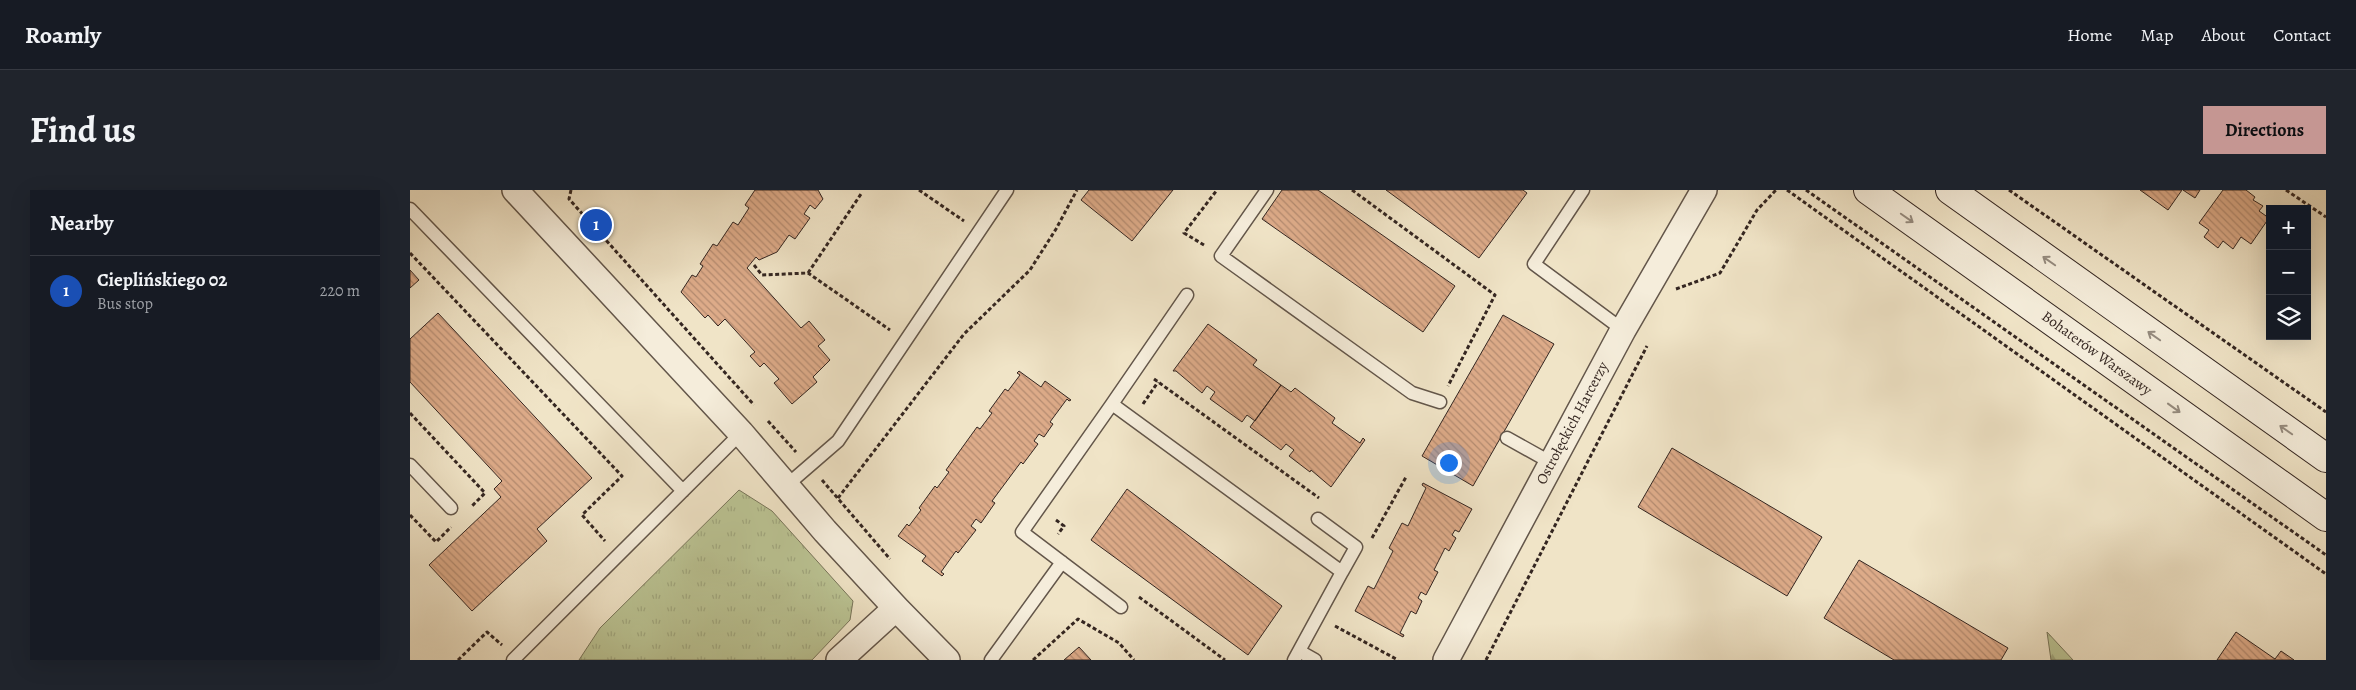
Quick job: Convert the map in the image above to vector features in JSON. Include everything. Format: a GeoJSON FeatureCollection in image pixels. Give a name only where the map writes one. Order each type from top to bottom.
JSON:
{"type":"FeatureCollection","features":[{"type":"Feature","properties":{"kind":"main road","name":"Bohaterów Warszawy"},"geometry":{"type":"LineString","coordinates":[[1868,190],[2326,517]]}},
{"type":"Feature","properties":{"kind":"main road"},"geometry":{"type":"LineString","coordinates":[[1950,190],[2326,458]]}},
{"type":"Feature","properties":{"kind":"street"},"geometry":{"type":"LineString","coordinates":[[515,190],[741,433],[896,608],[947,660]]}},
{"type":"Feature","properties":{"kind":"street","name":"Ostrołęckich Harcerzy"},"geometry":{"type":"LineString","coordinates":[[1446,660],[1550,462],[1623,330],[1704,190]]}},
{"type":"Feature","properties":{"kind":"street"},"geometry":{"type":"LineString","coordinates":[[839,660],[896,608]]}},
{"type":"Feature","properties":{"kind":"lane"},"geometry":{"type":"LineString","coordinates":[[786,486],[838,441],[1007,190]]}},
{"type":"Feature","properties":{"kind":"lane"},"geometry":{"type":"LineString","coordinates":[[1267,190],[1221,256],[1412,393],[1440,402]]}},
{"type":"Feature","properties":{"kind":"lane"},"geometry":{"type":"LineString","coordinates":[[1583,190],[1534,264],[1623,330]]}},
{"type":"Feature","properties":{"kind":"lane"},"geometry":{"type":"LineString","coordinates":[[410,209],[683,491]]}},
{"type":"Feature","properties":{"kind":"lane"},"geometry":{"type":"LineString","coordinates":[[1121,607],[1022,532],[1187,295]]}},
{"type":"Feature","properties":{"kind":"lane"},"geometry":{"type":"LineString","coordinates":[[1112,404],[1342,572]]}},
{"type":"Feature","properties":{"kind":"lane"},"geometry":{"type":"LineString","coordinates":[[513,660],[741,433]]}},
{"type":"Feature","properties":{"kind":"lane"},"geometry":{"type":"LineString","coordinates":[[1507,438],[1550,462]]}},
{"type":"Feature","properties":{"kind":"lane"},"geometry":{"type":"LineString","coordinates":[[410,465],[451,508]]}},
{"type":"Feature","properties":{"kind":"lane"},"geometry":{"type":"LineString","coordinates":[[1315,660],[1297,656],[1356,547],[1318,519]]}},
{"type":"Feature","properties":{"kind":"lane"},"geometry":{"type":"LineString","coordinates":[[991,660],[1062,562]]}},
{"type":"Feature","properties":{"kind":"path"},"geometry":{"type":"LineString","coordinates":[[920,190],[964,221]]}},
{"type":"Feature","properties":{"kind":"path"},"geometry":{"type":"LineString","coordinates":[[838,498],[964,334],[1030,270],[1056,229],[1076,190]]}},
{"type":"Feature","properties":{"kind":"path"},"geometry":{"type":"LineString","coordinates":[[1217,190],[1184,233],[1221,256]]}},
{"type":"Feature","properties":{"kind":"path"},"geometry":{"type":"LineString","coordinates":[[1352,190],[1495,295],[1440,402]]}},
{"type":"Feature","properties":{"kind":"path"},"geometry":{"type":"LineString","coordinates":[[1675,290],[1720,273],[1757,210],[1776,190]]}},
{"type":"Feature","properties":{"kind":"path"},"geometry":{"type":"LineString","coordinates":[[1787,190],[2326,574]]}},
{"type":"Feature","properties":{"kind":"path"},"geometry":{"type":"LineString","coordinates":[[1806,190],[2326,555]]}},
{"type":"Feature","properties":{"kind":"path"},"geometry":{"type":"LineString","coordinates":[[2009,190],[2220,340],[2285,381],[2326,412]]}},
{"type":"Feature","properties":{"kind":"path"},"geometry":{"type":"LineString","coordinates":[[2286,190],[2326,217]]}},
{"type":"Feature","properties":{"kind":"path"},"geometry":{"type":"LineString","coordinates":[[808,273],[861,194]]}},
{"type":"Feature","properties":{"kind":"path"},"geometry":{"type":"LineString","coordinates":[[410,253],[622,476],[582,515],[607,543]]}},
{"type":"Feature","properties":{"kind":"path"},"geometry":{"type":"LineString","coordinates":[[754,265],[762,275],[808,273],[890,330]]}},
{"type":"Feature","properties":{"kind":"path"},"geometry":{"type":"LineString","coordinates":[[1486,660],[1648,343]]}},
{"type":"Feature","properties":{"kind":"path"},"geometry":{"type":"LineString","coordinates":[[1138,366],[1325,503]]}},
{"type":"Feature","properties":{"kind":"path"},"geometry":{"type":"LineString","coordinates":[[1133,419],[1158,382]]}},
{"type":"Feature","properties":{"kind":"path"},"geometry":{"type":"LineString","coordinates":[[1365,531],[1373,537]]}},
{"type":"Feature","properties":{"kind":"path"},"geometry":{"type":"LineString","coordinates":[[1033,660],[1078,619],[1119,643],[1131,659]]}},
{"type":"Feature","properties":{"kind":"path"},"geometry":{"type":"LineString","coordinates":[[1328,622],[1398,660]]}},
{"type":"Feature","properties":{"kind":"green space"},"geometry":{"type":"Polygon","coordinates":[[[739,490],[772,511],[853,601],[850,620],[812,660],[579,660],[600,628],[739,490]]]}},
{"type":"Feature","properties":{"kind":"green space"},"geometry":{"type":"Polygon","coordinates":[[[2047,632],[2073,660],[2051,660],[2047,632]]]}},
{"type":"Feature","properties":{"kind":"building"},"geometry":{"type":"Polygon","coordinates":[[[755,190],[818,190],[823,199],[815,209],[810,205],[804,214],[810,218],[795,239],[789,235],[777,252],[759,260],[756,257],[747,268],[801,328],[809,321],[825,340],[818,346],[830,360],[813,377],[817,382],[792,404],[774,383],[779,379],[764,363],[760,367],[750,356],[755,352],[725,319],[718,326],[708,315],[705,318],[681,292],[692,275],[696,277],[703,266],[700,264],[713,244],[717,246],[733,222],[738,225],[749,208],[745,205],[755,190]]]}},
{"type":"Feature","properties":{"kind":"building"},"geometry":{"type":"Polygon","coordinates":[[[1089,190],[1173,190],[1132,241],[1081,200],[1089,190]]]}},
{"type":"Feature","properties":{"kind":"building"},"geometry":{"type":"Polygon","coordinates":[[[1282,190],[1318,190],[1455,286],[1423,332],[1262,219],[1282,190]]]}},
{"type":"Feature","properties":{"kind":"building"},"geometry":{"type":"Polygon","coordinates":[[[1386,190],[1523,190],[1527,193],[1479,258],[1386,190]]]}},
{"type":"Feature","properties":{"kind":"building"},"geometry":{"type":"Polygon","coordinates":[[[2140,190],[2182,190],[2168,210],[2140,190]]]}},
{"type":"Feature","properties":{"kind":"building"},"geometry":{"type":"Polygon","coordinates":[[[2183,190],[2200,190],[2195,198],[2183,190]]]}},
{"type":"Feature","properties":{"kind":"building"},"geometry":{"type":"Polygon","coordinates":[[[2223,190],[2246,190],[2255,197],[2253,200],[2263,206],[2259,211],[2266,216],[2266,222],[2251,244],[2241,237],[2233,249],[2223,241],[2218,248],[2204,237],[2209,230],[2199,223],[2223,190]]]}},
{"type":"Feature","properties":{"kind":"building"},"geometry":{"type":"Polygon","coordinates":[[[410,270],[419,280],[410,288],[410,270]]]}},
{"type":"Feature","properties":{"kind":"building"},"geometry":{"type":"Polygon","coordinates":[[[438,313],[592,478],[537,529],[547,541],[472,611],[429,565],[501,497],[494,489],[502,481],[410,382],[410,339],[438,313]]]}},
{"type":"Feature","properties":{"kind":"building"},"geometry":{"type":"Polygon","coordinates":[[[1503,315],[1554,344],[1473,486],[1422,456],[1503,315]]]}},
{"type":"Feature","properties":{"kind":"building"},"geometry":{"type":"Polygon","coordinates":[[[1208,324],[1257,360],[1253,365],[1281,385],[1255,421],[1247,415],[1242,422],[1210,399],[1215,392],[1207,386],[1202,393],[1176,371],[1173,371],[1208,324]]]}},
{"type":"Feature","properties":{"kind":"building"},"geometry":{"type":"Polygon","coordinates":[[[1019,371],[1041,387],[1045,381],[1071,400],[1067,399],[1050,422],[1053,424],[1044,437],[1039,434],[1034,441],[1038,444],[1023,464],[1021,462],[992,501],[995,503],[981,523],[976,519],[971,526],[976,530],[958,553],[956,551],[941,572],[944,574],[942,576],[922,561],[926,556],[898,536],[907,524],[909,526],[935,486],[937,488],[949,472],[946,470],[977,427],[980,429],[992,413],[989,411],[1005,389],[1008,391],[1020,375],[1017,373],[1019,371]]]}},
{"type":"Feature","properties":{"kind":"building"},"geometry":{"type":"Polygon","coordinates":[[[1281,385],[1291,392],[1295,388],[1335,418],[1332,423],[1360,443],[1363,438],[1365,440],[1331,487],[1311,470],[1310,472],[1289,456],[1294,450],[1286,444],[1281,450],[1250,427],[1281,385]]]}},
{"type":"Feature","properties":{"kind":"building"},"geometry":{"type":"Polygon","coordinates":[[[1672,448],[1822,537],[1787,596],[1638,507],[1672,448]]]}},
{"type":"Feature","properties":{"kind":"building"},"geometry":{"type":"Polygon","coordinates":[[[1423,483],[1472,509],[1459,532],[1455,530],[1452,535],[1456,538],[1449,551],[1445,548],[1434,570],[1438,572],[1426,595],[1421,592],[1418,598],[1422,601],[1416,614],[1411,611],[1400,633],[1404,635],[1403,637],[1355,611],[1368,586],[1374,589],[1393,551],[1389,548],[1402,523],[1408,526],[1426,488],[1422,485],[1423,483]]]}},
{"type":"Feature","properties":{"kind":"building"},"geometry":{"type":"Polygon","coordinates":[[[1127,489],[1282,606],[1248,655],[1091,540],[1127,489]]]}},
{"type":"Feature","properties":{"kind":"building"},"geometry":{"type":"Polygon","coordinates":[[[1859,560],[2008,648],[2001,660],[1894,660],[1824,618],[1859,560]]]}},
{"type":"Feature","properties":{"kind":"building"},"geometry":{"type":"Polygon","coordinates":[[[2236,632],[2275,659],[2281,651],[2294,660],[2217,660],[2236,632]]]}},
{"type":"Feature","properties":{"kind":"building"},"geometry":{"type":"Polygon","coordinates":[[[1079,647],[1091,660],[1064,660],[1079,647]]]}},
{"type":"Feature","properties":{"kind":"place","name":"Cieplińskiego 02"},"geometry":{"type":"Point","coordinates":[596,225]}}]}
